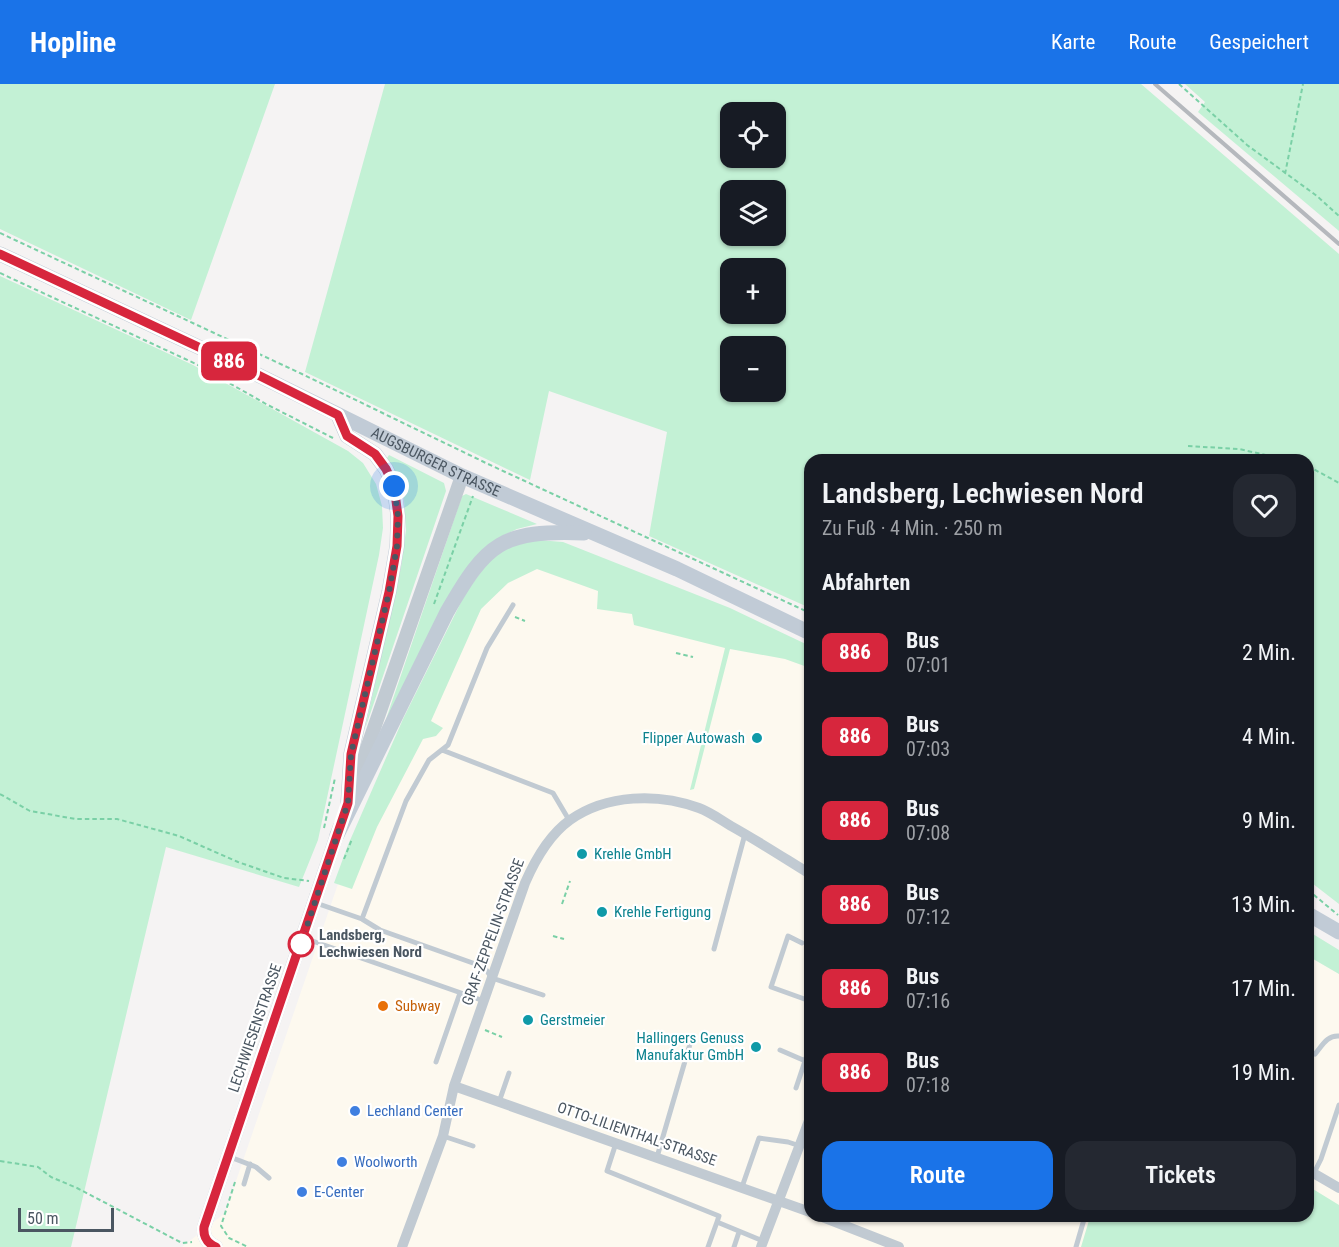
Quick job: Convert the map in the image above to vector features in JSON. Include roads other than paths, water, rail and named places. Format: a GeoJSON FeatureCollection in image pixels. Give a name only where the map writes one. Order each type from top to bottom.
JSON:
{"type":"FeatureCollection","features":[{"type":"Feature","properties":{"kind":"main road","name":"AUGSBURGER STRASSE"},"geometry":{"type":"LineString","coordinates":[[0,254],[254,373],[462,476],[677,569],[804,630]]}},
{"type":"Feature","properties":{"kind":"main road"},"geometry":{"type":"LineString","coordinates":[[338,415],[347,436],[375,454],[386,469],[394,486],[398,516],[397,546],[389,592],[351,754],[348,803]]}},
{"type":"Feature","properties":{"kind":"main road"},"geometry":{"type":"LineString","coordinates":[[330,835],[447,612],[467,578],[481,560],[513,537],[537,533],[593,534]]}},
{"type":"Feature","properties":{"kind":"main road"},"geometry":{"type":"LineString","coordinates":[[1314,917],[1339,932]]}},
{"type":"Feature","properties":{"kind":"street","name":"LECHWIESENSTRASSE"},"geometry":{"type":"LineString","coordinates":[[211,1244],[205,1238],[204,1227],[315,903],[316,883],[330,835],[348,803],[462,476]]}},
{"type":"Feature","properties":{"kind":"street","name":"GRAF-ZEPPELIN-STRASSE"},"geometry":{"type":"LineString","coordinates":[[402,1247],[433,1178],[454,1086],[525,883],[534,861],[549,841],[570,820],[597,806],[621,800],[641,798],[680,802],[702,808],[804,870]]}},
{"type":"Feature","properties":{"kind":"street","name":"OTTO-LILIENTHAL-STRASSE"},"geometry":{"type":"LineString","coordinates":[[454,1086],[804,1210]]}},
{"type":"Feature","properties":{"kind":"street"},"geometry":{"type":"LineString","coordinates":[[762,1244],[804,1135]]}},
{"type":"Feature","properties":{"kind":"street"},"geometry":{"type":"LineString","coordinates":[[1314,1174],[1339,1188]]}},
{"type":"Feature","properties":{"kind":"street"},"geometry":{"type":"LineString","coordinates":[[835,1222],[899,1247]]}},
{"type":"Feature","properties":{"kind":"lane"},"geometry":{"type":"LineString","coordinates":[[362,919],[406,801],[429,760],[448,745],[487,648],[513,605]]}},
{"type":"Feature","properties":{"kind":"lane"},"geometry":{"type":"LineString","coordinates":[[442,750],[554,793],[570,820]]}},
{"type":"Feature","properties":{"kind":"lane"},"geometry":{"type":"LineString","coordinates":[[714,949],[744,834]]}},
{"type":"Feature","properties":{"kind":"lane"},"geometry":{"type":"LineString","coordinates":[[315,903],[362,919],[380,930],[484,967],[492,978],[543,995]]}},
{"type":"Feature","properties":{"kind":"lane"},"geometry":{"type":"LineString","coordinates":[[802,943],[788,936],[771,987],[804,999]]}},
{"type":"Feature","properties":{"kind":"lane"},"geometry":{"type":"LineString","coordinates":[[303,938],[484,1001]]}},
{"type":"Feature","properties":{"kind":"lane"},"geometry":{"type":"LineString","coordinates":[[436,1062],[460,993]]}},
{"type":"Feature","properties":{"kind":"lane"},"geometry":{"type":"LineString","coordinates":[[1315,1054],[1326,1040],[1339,1036]]}},
{"type":"Feature","properties":{"kind":"lane"},"geometry":{"type":"LineString","coordinates":[[657,1157],[690,1044]]}},
{"type":"Feature","properties":{"kind":"lane"},"geometry":{"type":"LineString","coordinates":[[780,1050],[804,1060]]}},
{"type":"Feature","properties":{"kind":"lane"},"geometry":{"type":"LineString","coordinates":[[796,1088],[804,1071]]}},
{"type":"Feature","properties":{"kind":"lane"},"geometry":{"type":"LineString","coordinates":[[499,1102],[509,1072]]}},
{"type":"Feature","properties":{"kind":"lane"},"geometry":{"type":"LineString","coordinates":[[1314,1168],[1321,1159],[1339,1105]]}},
{"type":"Feature","properties":{"kind":"lane"},"geometry":{"type":"LineString","coordinates":[[443,1136],[473,1146]]}},
{"type":"Feature","properties":{"kind":"lane"},"geometry":{"type":"LineString","coordinates":[[742,1187],[759,1138],[800,1146]]}},
{"type":"Feature","properties":{"kind":"lane"},"geometry":{"type":"LineString","coordinates":[[616,1143],[607,1171],[719,1216],[708,1247]]}},
{"type":"Feature","properties":{"kind":"lane"},"geometry":{"type":"LineString","coordinates":[[228,1157],[256,1167],[269,1178]]}},
{"type":"Feature","properties":{"kind":"lane"},"geometry":{"type":"LineString","coordinates":[[244,1184],[250,1164]]}},
{"type":"Feature","properties":{"kind":"lane"},"geometry":{"type":"LineString","coordinates":[[717,1222],[762,1244]]}},
{"type":"Feature","properties":{"kind":"lane"},"geometry":{"type":"LineString","coordinates":[[1076,1247],[1083,1222]]}},
{"type":"Feature","properties":{"kind":"lane"},"geometry":{"type":"LineString","coordinates":[[734,1247],[739,1232]]}},
{"type":"Feature","properties":{"kind":"railway"},"geometry":{"type":"LineString","coordinates":[[1155,84],[1339,244]]}},
{"type":"Feature","properties":{"kind":"place","name":"Flipper Autowash"},"geometry":{"type":"Point","coordinates":[757,738]}},
{"type":"Feature","properties":{"kind":"place","name":"Krehle GmbH"},"geometry":{"type":"Point","coordinates":[582,854]}},
{"type":"Feature","properties":{"kind":"place","name":"Krehle Fertigung"},"geometry":{"type":"Point","coordinates":[602,912]}},
{"type":"Feature","properties":{"kind":"place","name":"Landsberg, Lechwiesen Nord"},"geometry":{"type":"Point","coordinates":[301,944]}},
{"type":"Feature","properties":{"kind":"place","name":"Subway"},"geometry":{"type":"Point","coordinates":[383,1006]}},
{"type":"Feature","properties":{"kind":"place","name":"Gerstmeier"},"geometry":{"type":"Point","coordinates":[528,1020]}},
{"type":"Feature","properties":{"kind":"place","name":"Hallingers Genuss Manufaktur GmbH"},"geometry":{"type":"Point","coordinates":[756,1047]}},
{"type":"Feature","properties":{"kind":"place","name":"Lechland Center"},"geometry":{"type":"Point","coordinates":[355,1111]}},
{"type":"Feature","properties":{"kind":"place","name":"Woolworth"},"geometry":{"type":"Point","coordinates":[342,1162]}},
{"type":"Feature","properties":{"kind":"place","name":"E-Center"},"geometry":{"type":"Point","coordinates":[302,1192]}}]}
